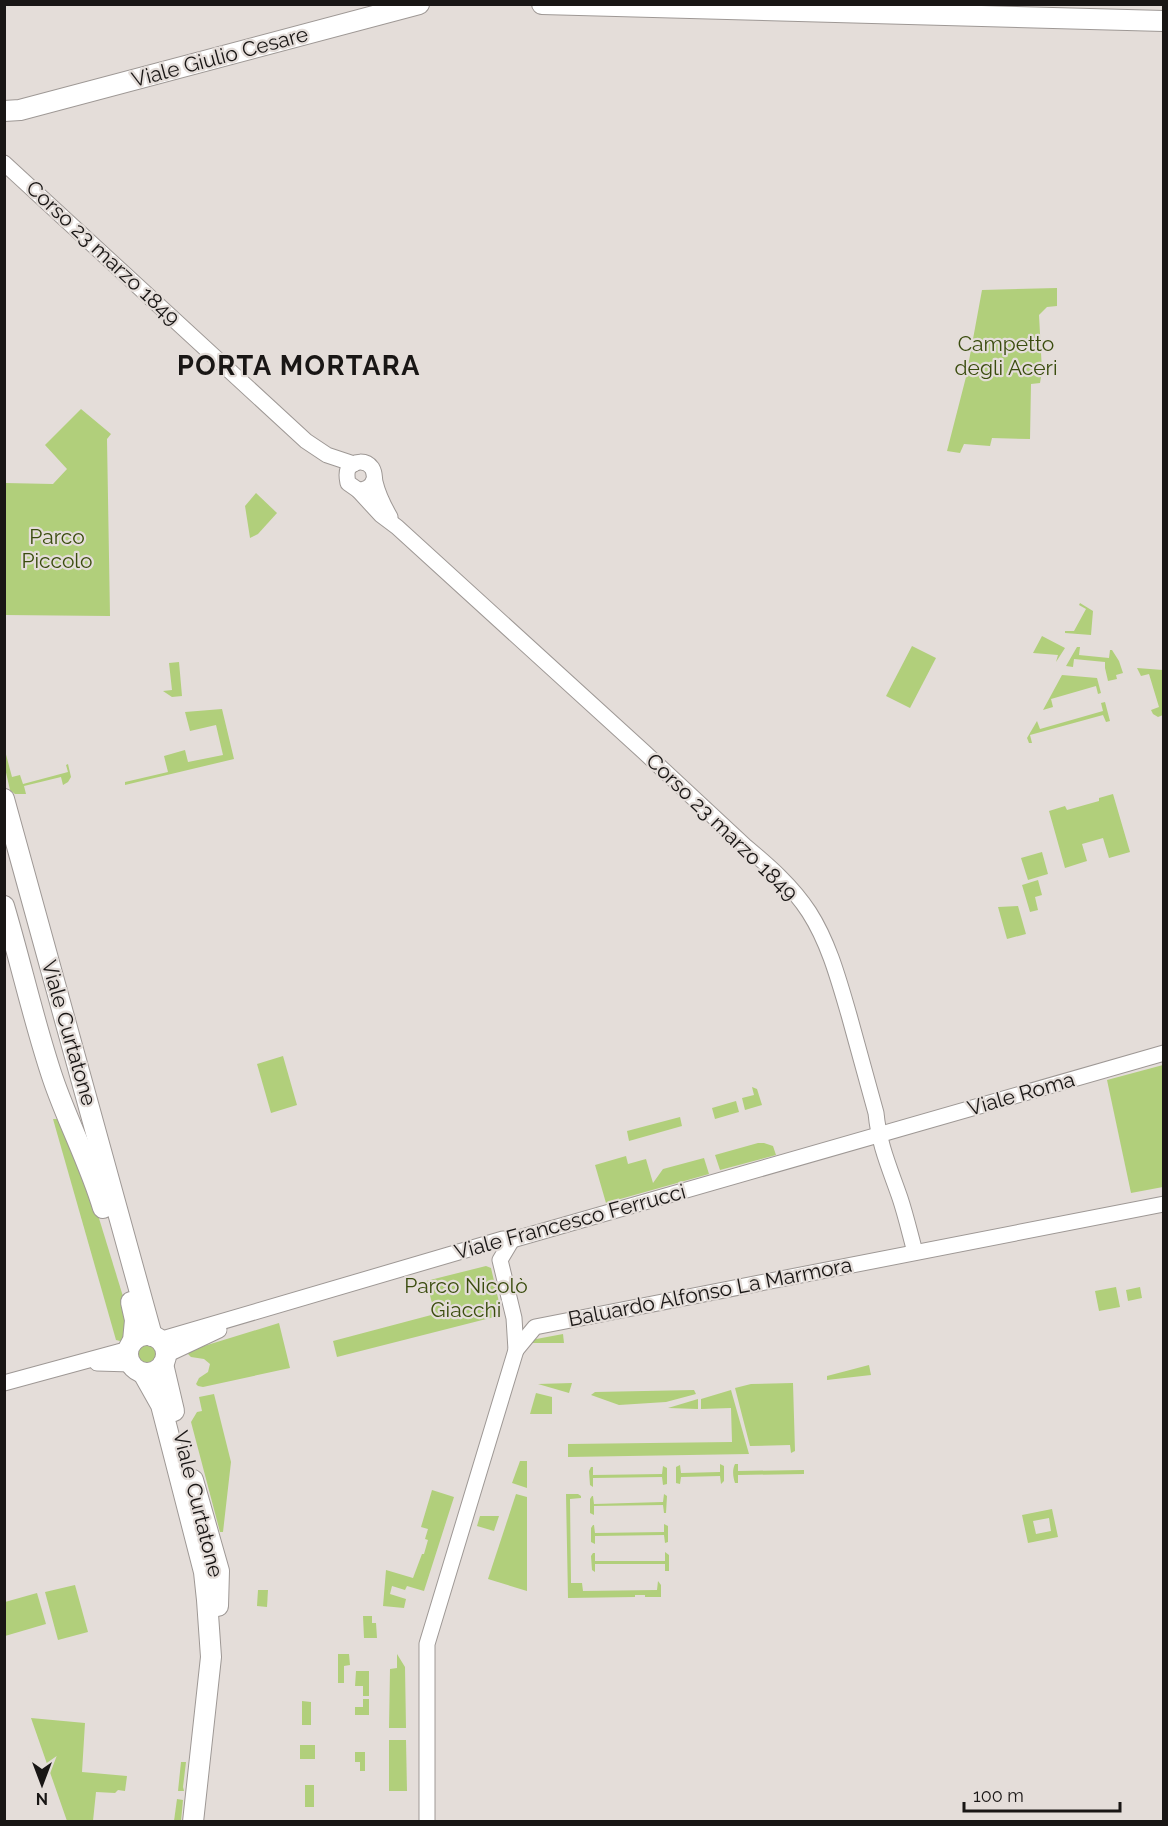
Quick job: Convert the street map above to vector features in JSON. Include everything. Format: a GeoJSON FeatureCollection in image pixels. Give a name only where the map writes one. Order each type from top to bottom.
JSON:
{"type":"FeatureCollection","features":[{"type":"Feature","properties":{"kind":"main road","name":"Viale Giulio Cesare"},"geometry":{"type":"LineString","coordinates":[[10,113],[420,4]]}},
{"type":"Feature","properties":{"kind":"main road"},"geometry":{"type":"LineString","coordinates":[[542,4],[1164,21]]}},
{"type":"Feature","properties":{"kind":"main road","name":"Viale Curtatone"},"geometry":{"type":"LineString","coordinates":[[4,800],[204,1572],[211,1647],[193,1821]]}},
{"type":"Feature","properties":{"kind":"main road","name":"Viale Curtatone"},"geometry":{"type":"LineString","coordinates":[[4,906],[52,1076],[67,1119],[99,1194],[134,1314],[135,1335],[147,1353]]}},
{"type":"Feature","properties":{"kind":"street","name":"Corso 23 marzo 1849"},"geometry":{"type":"LineString","coordinates":[[4,163],[306,441],[327,455],[354,464]]}},
{"type":"Feature","properties":{"kind":"street","name":"Corso 23 marzo 1849"},"geometry":{"type":"LineString","coordinates":[[306,441],[316,455],[352,485],[381,515],[397,526],[792,889],[810,913],[838,979],[876,1113],[878,1135],[884,1157],[900,1200],[915,1252]]}},
{"type":"Feature","properties":{"kind":"street"},"geometry":{"type":"LineString","coordinates":[[361,462],[373,469],[374,478],[367,489],[352,485],[348,470],[354,464],[361,462]]}},
{"type":"Feature","properties":{"kind":"street","name":"Corso 23 marzo 1849"},"geometry":{"type":"LineString","coordinates":[[374,478],[381,504],[397,526]]}},
{"type":"Feature","properties":{"kind":"street","name":"Viale Roma"},"geometry":{"type":"LineString","coordinates":[[878,1135],[1164,1053]]}},
{"type":"Feature","properties":{"kind":"street","name":"Viale Francesco Ferrucci"},"geometry":{"type":"LineString","coordinates":[[147,1353],[503,1239],[512,1240],[878,1135]]}},
{"type":"Feature","properties":{"kind":"street","name":"Baluardo Alfonso La Marmora"},"geometry":{"type":"LineString","coordinates":[[535,1327],[1164,1204]]}},
{"type":"Feature","properties":{"kind":"street"},"geometry":{"type":"LineString","coordinates":[[427,1821],[428,1644],[432,1624],[516,1350],[515,1325],[500,1260],[512,1240]]}},
{"type":"Feature","properties":{"kind":"street","name":"Viale Francesco Ferrucci"},"geometry":{"type":"LineString","coordinates":[[147,1353],[231,1325],[477,1254],[487,1253],[500,1260]]}},
{"type":"Feature","properties":{"kind":"street"},"geometry":{"type":"LineString","coordinates":[[515,1325],[535,1327]]}},
{"type":"Feature","properties":{"kind":"street"},"geometry":{"type":"LineString","coordinates":[[516,1350],[535,1327]]}},
{"type":"Feature","properties":{"kind":"street"},"geometry":{"type":"LineString","coordinates":[[4,1383],[79,1363],[147,1353]]}},
{"type":"Feature","properties":{"kind":"green space","name":"Campetto degli Aceri"},"geometry":{"type":"Polygon","coordinates":[[[1057,288],[1057,306],[1047,307],[1039,315],[1042,371],[1040,383],[1031,384],[1030,439],[992,438],[990,446],[964,444],[960,453],[947,451],[966,377],[982,290],[1057,288]]]}},
{"type":"Feature","properties":{"kind":"green space","name":"Parco Piccolo"},"geometry":{"type":"Polygon","coordinates":[[[81,409],[111,434],[107,439],[110,616],[5,615],[5,483],[53,484],[67,469],[45,445],[81,409]]]}},
{"type":"Feature","properties":{"kind":"green space"},"geometry":{"type":"Polygon","coordinates":[[[256,493],[277,513],[258,534],[250,538],[245,506],[256,493]]]}},
{"type":"Feature","properties":{"kind":"green space"},"geometry":{"type":"Polygon","coordinates":[[[1080,603],[1093,611],[1091,635],[1065,633],[1065,631],[1074,631],[1086,609],[1079,605],[1080,603]]]}},
{"type":"Feature","properties":{"kind":"green space"},"geometry":{"type":"Polygon","coordinates":[[[1042,636],[1065,648],[1056,662],[1058,655],[1033,653],[1042,636]]]}},
{"type":"Feature","properties":{"kind":"green space"},"geometry":{"type":"Polygon","coordinates":[[[912,646],[936,658],[910,708],[886,696],[912,646]]]}},
{"type":"Feature","properties":{"kind":"green space"},"geometry":{"type":"Polygon","coordinates":[[[1077,647],[1080,647],[1079,655],[1109,658],[1110,650],[1112,650],[1123,673],[1116,675],[1117,679],[1108,681],[1105,662],[1074,659],[1073,667],[1066,666],[1077,647]]]}},
{"type":"Feature","properties":{"kind":"green space"},"geometry":{"type":"Polygon","coordinates":[[[179,662],[182,696],[172,697],[163,691],[172,690],[169,663],[179,662]]]}},
{"type":"Feature","properties":{"kind":"green space"},"geometry":{"type":"Polygon","coordinates":[[[1137,668],[1163,670],[1163,715],[1158,717],[1153,714],[1151,710],[1159,707],[1149,674],[1141,676],[1137,668]]]}},
{"type":"Feature","properties":{"kind":"green space"},"geometry":{"type":"Polygon","coordinates":[[[1062,675],[1097,678],[1101,693],[1098,694],[1096,686],[1051,699],[1053,707],[1043,710],[1062,675]]]}},
{"type":"Feature","properties":{"kind":"green space"},"geometry":{"type":"Polygon","coordinates":[[[1105,702],[1110,721],[1106,722],[1103,715],[1030,735],[1032,743],[1029,743],[1027,738],[1037,721],[1040,729],[1103,711],[1101,703],[1105,702]]]}},
{"type":"Feature","properties":{"kind":"green space"},"geometry":{"type":"Polygon","coordinates":[[[222,709],[234,759],[125,785],[125,782],[168,772],[164,756],[185,750],[188,762],[223,755],[216,725],[190,731],[185,712],[222,709]]]}},
{"type":"Feature","properties":{"kind":"green space"},"geometry":{"type":"Polygon","coordinates":[[[4,747],[12,777],[20,775],[23,784],[68,772],[66,765],[68,764],[71,777],[63,785],[61,777],[24,786],[26,794],[15,794],[10,790],[5,768],[4,747]]]}},
{"type":"Feature","properties":{"kind":"green space"},"geometry":{"type":"Polygon","coordinates":[[[1113,794],[1130,852],[1109,858],[1103,838],[1082,844],[1087,861],[1065,868],[1049,811],[1065,806],[1067,810],[1099,801],[1099,798],[1113,794]]]}},
{"type":"Feature","properties":{"kind":"green space"},"geometry":{"type":"Polygon","coordinates":[[[1042,852],[1048,874],[1028,880],[1021,858],[1042,852]]]}},
{"type":"Feature","properties":{"kind":"green space"},"geometry":{"type":"Polygon","coordinates":[[[1038,880],[1042,895],[1035,897],[1038,910],[1030,912],[1022,885],[1038,880]]]}},
{"type":"Feature","properties":{"kind":"green space"},"geometry":{"type":"Polygon","coordinates":[[[1018,906],[1026,934],[1007,939],[998,907],[1018,906]]]}},
{"type":"Feature","properties":{"kind":"green space"},"geometry":{"type":"Polygon","coordinates":[[[283,1056],[297,1105],[271,1113],[257,1064],[283,1056]]]}},
{"type":"Feature","properties":{"kind":"green space"},"geometry":{"type":"Polygon","coordinates":[[[1163,1065],[1163,1187],[1131,1193],[1107,1080],[1163,1065]]]}},
{"type":"Feature","properties":{"kind":"green space"},"geometry":{"type":"Polygon","coordinates":[[[752,1087],[757,1089],[762,1105],[745,1110],[742,1098],[754,1095],[752,1087]]]}},
{"type":"Feature","properties":{"kind":"green space"},"geometry":{"type":"Polygon","coordinates":[[[736,1101],[739,1112],[715,1119],[712,1108],[736,1101]]]}},
{"type":"Feature","properties":{"kind":"green space"},"geometry":{"type":"Polygon","coordinates":[[[680,1117],[682,1126],[629,1141],[627,1131],[680,1117]]]}},
{"type":"Feature","properties":{"kind":"green space"},"geometry":{"type":"Polygon","coordinates":[[[53,1119],[57,1119],[65,1130],[90,1189],[129,1316],[124,1342],[116,1340],[53,1119]]]}},
{"type":"Feature","properties":{"kind":"green space"},"geometry":{"type":"Polygon","coordinates":[[[758,1143],[773,1146],[776,1155],[720,1170],[715,1155],[758,1143]]]}},
{"type":"Feature","properties":{"kind":"green space"},"geometry":{"type":"Polygon","coordinates":[[[626,1156],[628,1164],[646,1159],[653,1183],[663,1169],[704,1158],[709,1174],[606,1203],[595,1165],[626,1156]]]}},
{"type":"Feature","properties":{"kind":"green space","name":"Parco Nicolò Giacchi"},"geometry":{"type":"Polygon","coordinates":[[[486,1266],[491,1268],[502,1315],[337,1357],[333,1341],[435,1314],[426,1281],[486,1266]]]}},
{"type":"Feature","properties":{"kind":"green space"},"geometry":{"type":"Polygon","coordinates":[[[1116,1287],[1120,1307],[1099,1311],[1095,1291],[1116,1287]]]}},
{"type":"Feature","properties":{"kind":"green space"},"geometry":{"type":"Polygon","coordinates":[[[1140,1287],[1142,1298],[1128,1301],[1126,1290],[1140,1287]]]}},
{"type":"Feature","properties":{"kind":"green space"},"geometry":{"type":"Polygon","coordinates":[[[279,1323],[290,1368],[203,1387],[196,1384],[199,1378],[208,1372],[210,1364],[204,1359],[191,1357],[188,1354],[191,1350],[279,1323]]]}},
{"type":"Feature","properties":{"kind":"green space"},"geometry":{"type":"Polygon","coordinates":[[[563,1334],[564,1343],[530,1343],[531,1340],[563,1334]]]}},
{"type":"Feature","properties":{"kind":"green space"},"geometry":{"type":"Polygon","coordinates":[[[142,1343],[150,1343],[156,1349],[156,1357],[150,1363],[142,1363],[136,1357],[136,1349],[142,1343]]]}},
{"type":"Feature","properties":{"kind":"green space"},"geometry":{"type":"Polygon","coordinates":[[[869,1365],[871,1375],[827,1380],[827,1376],[869,1365]]]}},
{"type":"Feature","properties":{"kind":"green space"},"geometry":{"type":"Polygon","coordinates":[[[572,1383],[569,1393],[538,1384],[572,1383]]]}},
{"type":"Feature","properties":{"kind":"green space"},"geometry":{"type":"Polygon","coordinates":[[[793,1383],[795,1451],[791,1453],[790,1445],[750,1446],[735,1388],[751,1384],[793,1383]]]}},
{"type":"Feature","properties":{"kind":"green space"},"geometry":{"type":"Polygon","coordinates":[[[694,1390],[696,1394],[666,1402],[619,1405],[591,1395],[595,1392],[694,1390]]]}},
{"type":"Feature","properties":{"kind":"green space"},"geometry":{"type":"Polygon","coordinates":[[[731,1390],[749,1454],[568,1457],[568,1444],[732,1442],[731,1408],[701,1409],[701,1399],[731,1390]]]}},
{"type":"Feature","properties":{"kind":"green space"},"geometry":{"type":"Polygon","coordinates":[[[536,1393],[552,1397],[552,1414],[530,1414],[536,1393]]]}},
{"type":"Feature","properties":{"kind":"green space"},"geometry":{"type":"Polygon","coordinates":[[[214,1394],[231,1462],[223,1532],[220,1532],[191,1422],[197,1412],[202,1411],[199,1397],[214,1394]]]}},
{"type":"Feature","properties":{"kind":"green space"},"geometry":{"type":"Polygon","coordinates":[[[698,1399],[698,1409],[668,1408],[698,1399]]]}},
{"type":"Feature","properties":{"kind":"green space"},"geometry":{"type":"Polygon","coordinates":[[[520,1461],[527,1461],[527,1488],[512,1483],[520,1461]]]}},
{"type":"Feature","properties":{"kind":"green space"},"geometry":{"type":"Polygon","coordinates":[[[720,1464],[724,1466],[724,1481],[721,1484],[720,1476],[681,1477],[680,1484],[676,1483],[676,1467],[680,1465],[681,1473],[720,1472],[720,1464]]]}},
{"type":"Feature","properties":{"kind":"green space"},"geometry":{"type":"Polygon","coordinates":[[[735,1464],[738,1464],[738,1471],[804,1470],[804,1474],[738,1475],[738,1483],[735,1483],[733,1469],[735,1464]]]}},
{"type":"Feature","properties":{"kind":"green space"},"geometry":{"type":"Polygon","coordinates":[[[663,1466],[667,1468],[667,1484],[663,1485],[662,1477],[593,1478],[593,1487],[590,1485],[591,1467],[593,1467],[593,1475],[662,1474],[663,1466]]]}},
{"type":"Feature","properties":{"kind":"green space"},"geometry":{"type":"Polygon","coordinates":[[[432,1490],[454,1497],[424,1591],[407,1586],[405,1590],[392,1586],[390,1594],[406,1599],[404,1608],[383,1606],[386,1570],[413,1578],[422,1554],[424,1554],[428,1529],[421,1527],[432,1490]]]}},
{"type":"Feature","properties":{"kind":"green space"},"geometry":{"type":"Polygon","coordinates":[[[516,1494],[527,1497],[527,1591],[488,1579],[516,1494]]]}},
{"type":"Feature","properties":{"kind":"green space"},"geometry":{"type":"Polygon","coordinates":[[[566,1494],[581,1496],[581,1498],[570,1499],[571,1583],[582,1583],[583,1591],[657,1590],[658,1581],[661,1585],[661,1597],[635,1595],[635,1597],[568,1598],[566,1494]]]}},
{"type":"Feature","properties":{"kind":"green space"},"geometry":{"type":"Polygon","coordinates":[[[664,1494],[667,1496],[666,1513],[664,1513],[663,1505],[594,1506],[594,1515],[590,1513],[592,1496],[594,1504],[663,1502],[664,1494]]]}},
{"type":"Feature","properties":{"kind":"green space"},"geometry":{"type":"Polygon","coordinates":[[[1052,1509],[1058,1537],[1028,1543],[1022,1515],[1052,1509]],[[1049,1518],[1033,1521],[1036,1534],[1051,1531],[1049,1518]]]}},
{"type":"Feature","properties":{"kind":"green space"},"geometry":{"type":"Polygon","coordinates":[[[480,1516],[499,1516],[494,1531],[477,1526],[480,1516]]]}},
{"type":"Feature","properties":{"kind":"green space"},"geometry":{"type":"Polygon","coordinates":[[[664,1524],[668,1526],[668,1542],[665,1543],[664,1535],[595,1536],[595,1544],[591,1542],[593,1525],[595,1533],[664,1532],[664,1524]]]}},
{"type":"Feature","properties":{"kind":"green space"},"geometry":{"type":"Polygon","coordinates":[[[665,1552],[669,1555],[669,1571],[665,1571],[665,1564],[595,1564],[595,1572],[592,1570],[591,1556],[593,1553],[595,1553],[595,1561],[665,1561],[665,1552]]]}},
{"type":"Feature","properties":{"kind":"green space"},"geometry":{"type":"Polygon","coordinates":[[[75,1585],[88,1632],[58,1640],[45,1592],[75,1585]]]}},
{"type":"Feature","properties":{"kind":"green space"},"geometry":{"type":"Polygon","coordinates":[[[258,1590],[268,1590],[267,1607],[257,1606],[258,1590]]]}},
{"type":"Feature","properties":{"kind":"green space"},"geometry":{"type":"Polygon","coordinates":[[[37,1593],[46,1624],[5,1636],[5,1602],[37,1593]]]}},
{"type":"Feature","properties":{"kind":"green space"},"geometry":{"type":"Polygon","coordinates":[[[363,1616],[372,1616],[372,1623],[376,1623],[377,1638],[364,1638],[363,1616]]]}},
{"type":"Feature","properties":{"kind":"green space"},"geometry":{"type":"Polygon","coordinates":[[[338,1654],[349,1654],[350,1665],[344,1666],[344,1683],[338,1683],[338,1654]]]}},
{"type":"Feature","properties":{"kind":"green space"},"geometry":{"type":"Polygon","coordinates":[[[397,1654],[405,1667],[406,1728],[389,1728],[390,1669],[397,1668],[397,1654]]]}},
{"type":"Feature","properties":{"kind":"green space"},"geometry":{"type":"Polygon","coordinates":[[[356,1671],[369,1671],[369,1696],[363,1696],[363,1686],[355,1686],[356,1671]]]}},
{"type":"Feature","properties":{"kind":"green space"},"geometry":{"type":"Polygon","coordinates":[[[363,1699],[369,1699],[369,1715],[355,1715],[355,1707],[363,1707],[363,1699]]]}},
{"type":"Feature","properties":{"kind":"green space"},"geometry":{"type":"Polygon","coordinates":[[[302,1701],[311,1702],[311,1725],[302,1725],[302,1701]]]}},
{"type":"Feature","properties":{"kind":"green space"},"geometry":{"type":"Polygon","coordinates":[[[31,1718],[85,1723],[82,1772],[127,1776],[125,1791],[96,1792],[93,1821],[67,1821],[31,1718]]]}},
{"type":"Feature","properties":{"kind":"green space"},"geometry":{"type":"Polygon","coordinates":[[[389,1740],[406,1740],[407,1791],[389,1791],[389,1740]]]}},
{"type":"Feature","properties":{"kind":"green space"},"geometry":{"type":"Polygon","coordinates":[[[300,1745],[315,1745],[315,1759],[300,1759],[300,1745]]]}},
{"type":"Feature","properties":{"kind":"green space"},"geometry":{"type":"Polygon","coordinates":[[[355,1752],[365,1752],[365,1771],[360,1771],[360,1762],[355,1762],[355,1752]]]}},
{"type":"Feature","properties":{"kind":"green space"},"geometry":{"type":"Polygon","coordinates":[[[181,1762],[186,1762],[184,1791],[178,1791],[181,1762]]]}},
{"type":"Feature","properties":{"kind":"green space"},"geometry":{"type":"Polygon","coordinates":[[[305,1785],[314,1785],[314,1807],[305,1807],[305,1785]]]}},
{"type":"Feature","properties":{"kind":"green space"},"geometry":{"type":"Polygon","coordinates":[[[177,1799],[183,1800],[181,1821],[174,1821],[177,1799]]]}},
{"type":"Feature","properties":{"kind":"district","name":"PORTA MORTARA"},"geometry":{"type":"Point","coordinates":[299,366]}}]}
